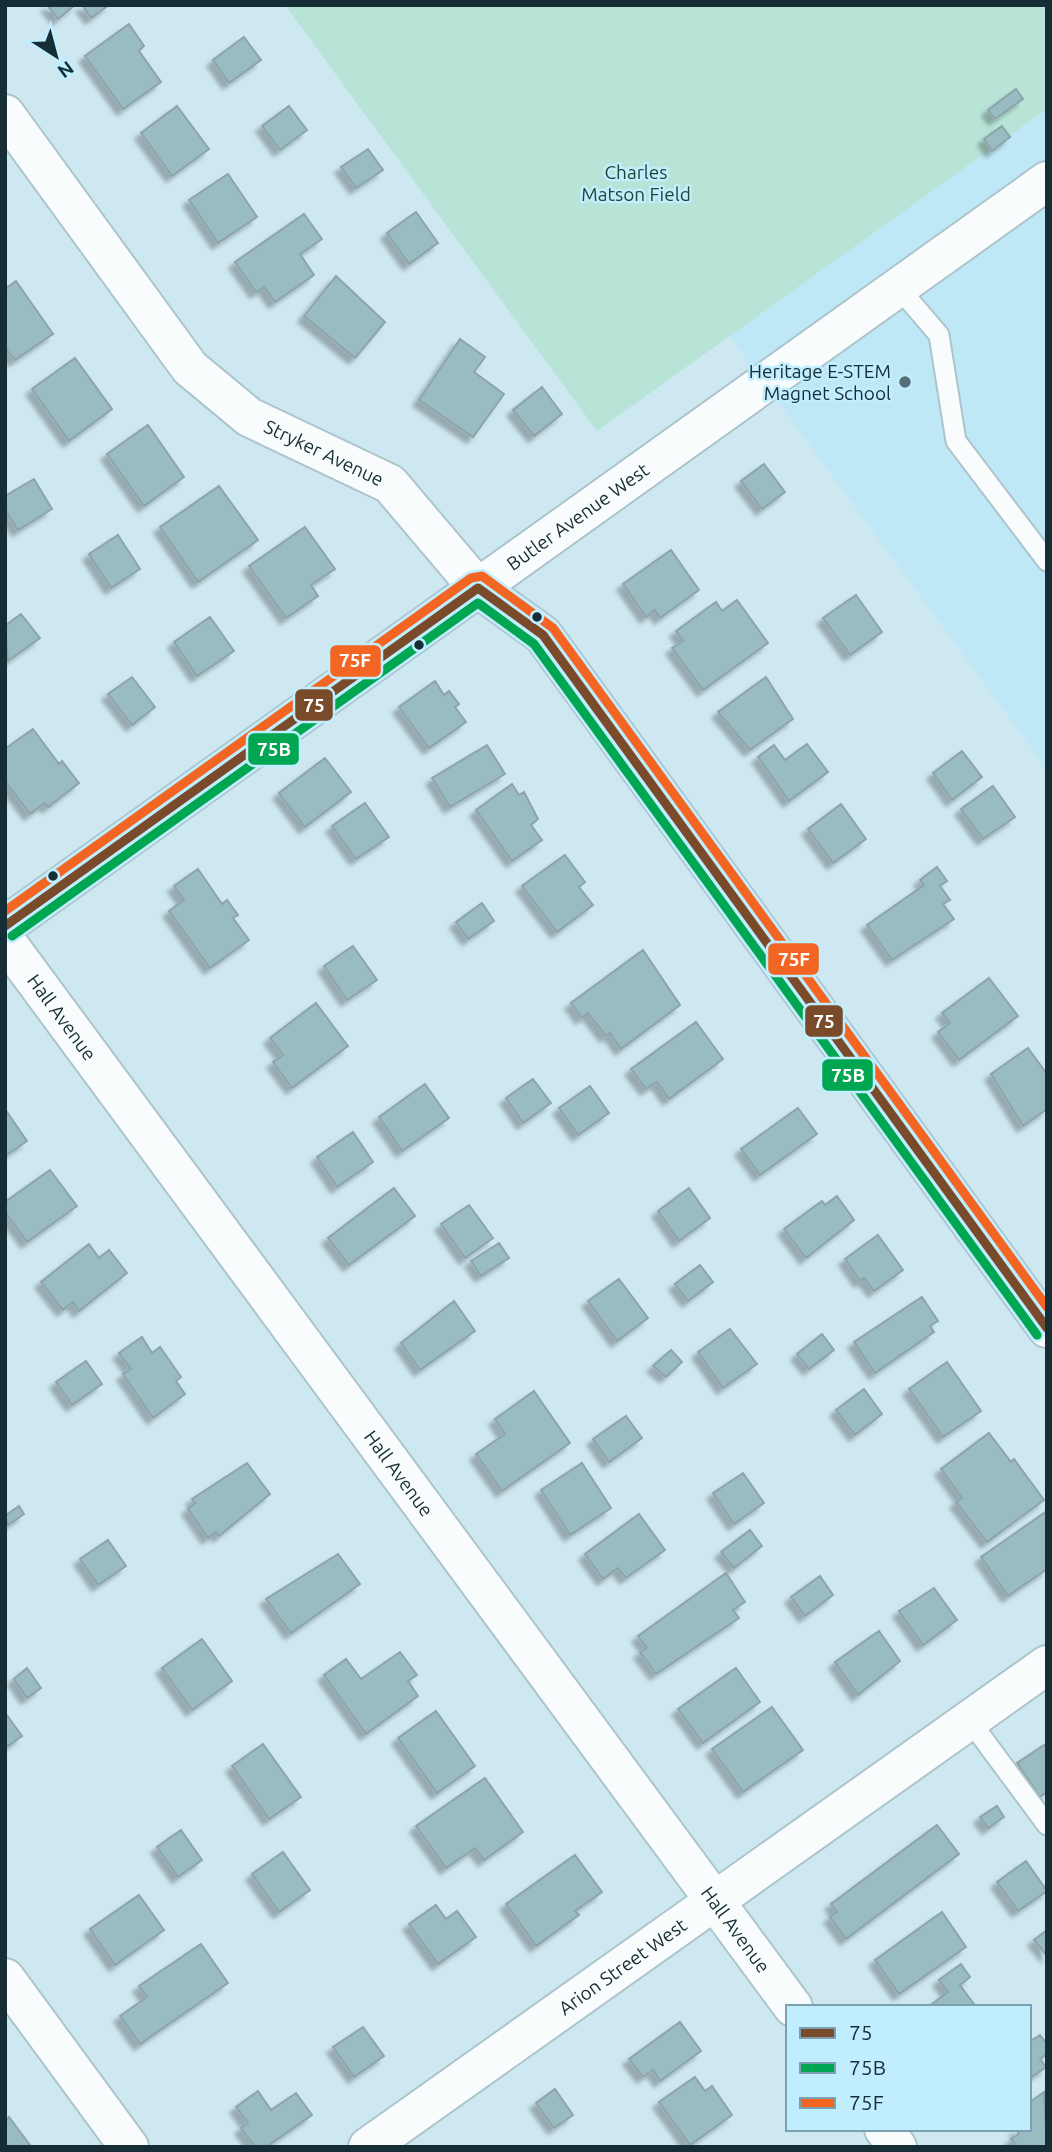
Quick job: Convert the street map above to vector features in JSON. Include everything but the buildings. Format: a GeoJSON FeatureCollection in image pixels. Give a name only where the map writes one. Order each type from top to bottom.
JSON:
{"type":"FeatureCollection","features":[{"type":"Feature","properties":{"kind":"street","name":"Stryker Avenue"},"geometry":{"type":"LineString","coordinates":[[5,114],[190,368],[249,417],[390,484],[478,588],[543,635],[1047,1328]]}},
{"type":"Feature","properties":{"kind":"street","name":"Butler Avenue West"},"geometry":{"type":"LineString","coordinates":[[5,926],[1047,181]]}},
{"type":"Feature","properties":{"kind":"street","name":"Hall Avenue"},"geometry":{"type":"LineString","coordinates":[[5,940],[792,2005]]}},
{"type":"Feature","properties":{"kind":"street","name":"Arion Street West"},"geometry":{"type":"LineString","coordinates":[[368,2147],[1047,1665]]}},
{"type":"Feature","properties":{"kind":"street"},"geometry":{"type":"LineString","coordinates":[[5,1978],[129,2147]]}},
{"type":"Feature","properties":{"kind":"street"},"geometry":{"type":"LineString","coordinates":[[885,2131],[897,2147]]}},
{"type":"Feature","properties":{"kind":"lane"},"geometry":{"type":"LineString","coordinates":[[898,287],[939,335],[956,441],[1047,561]]}},
{"type":"Feature","properties":{"kind":"lane"},"geometry":{"type":"LineString","coordinates":[[970,1721],[1047,1825]]}},
{"type":"Feature","properties":{"kind":"shaded area","name":"Charles Matson Field"},"geometry":{"type":"Polygon","coordinates":[[[285,5],[1047,5],[1047,769],[729,335],[597,431],[285,5]]]}},
{"type":"Feature","properties":{"kind":"green space","name":"Charles Matson Field"},"geometry":{"type":"Polygon","coordinates":[[[285,5],[1047,5],[1047,109],[597,431],[285,5]]]}},
{"type":"Feature","properties":{"kind":"transit line","name":"75F"},"geometry":{"type":"LineString","coordinates":[[5,911],[471,578],[482,576],[553,628],[1047,1307]]}},
{"type":"Feature","properties":{"kind":"transit line","name":"75"},"geometry":{"type":"LineString","coordinates":[[5,926],[478,588],[543,635],[1047,1328]]}},
{"type":"Feature","properties":{"kind":"transit line","name":"75B"},"geometry":{"type":"LineString","coordinates":[[12,936],[478,603],[534,644],[1037,1335]]}},
{"type":"Feature","properties":{"kind":"place","name":"Heritage E-STEM Magnet School"},"geometry":{"type":"Point","coordinates":[905,382]}}]}
